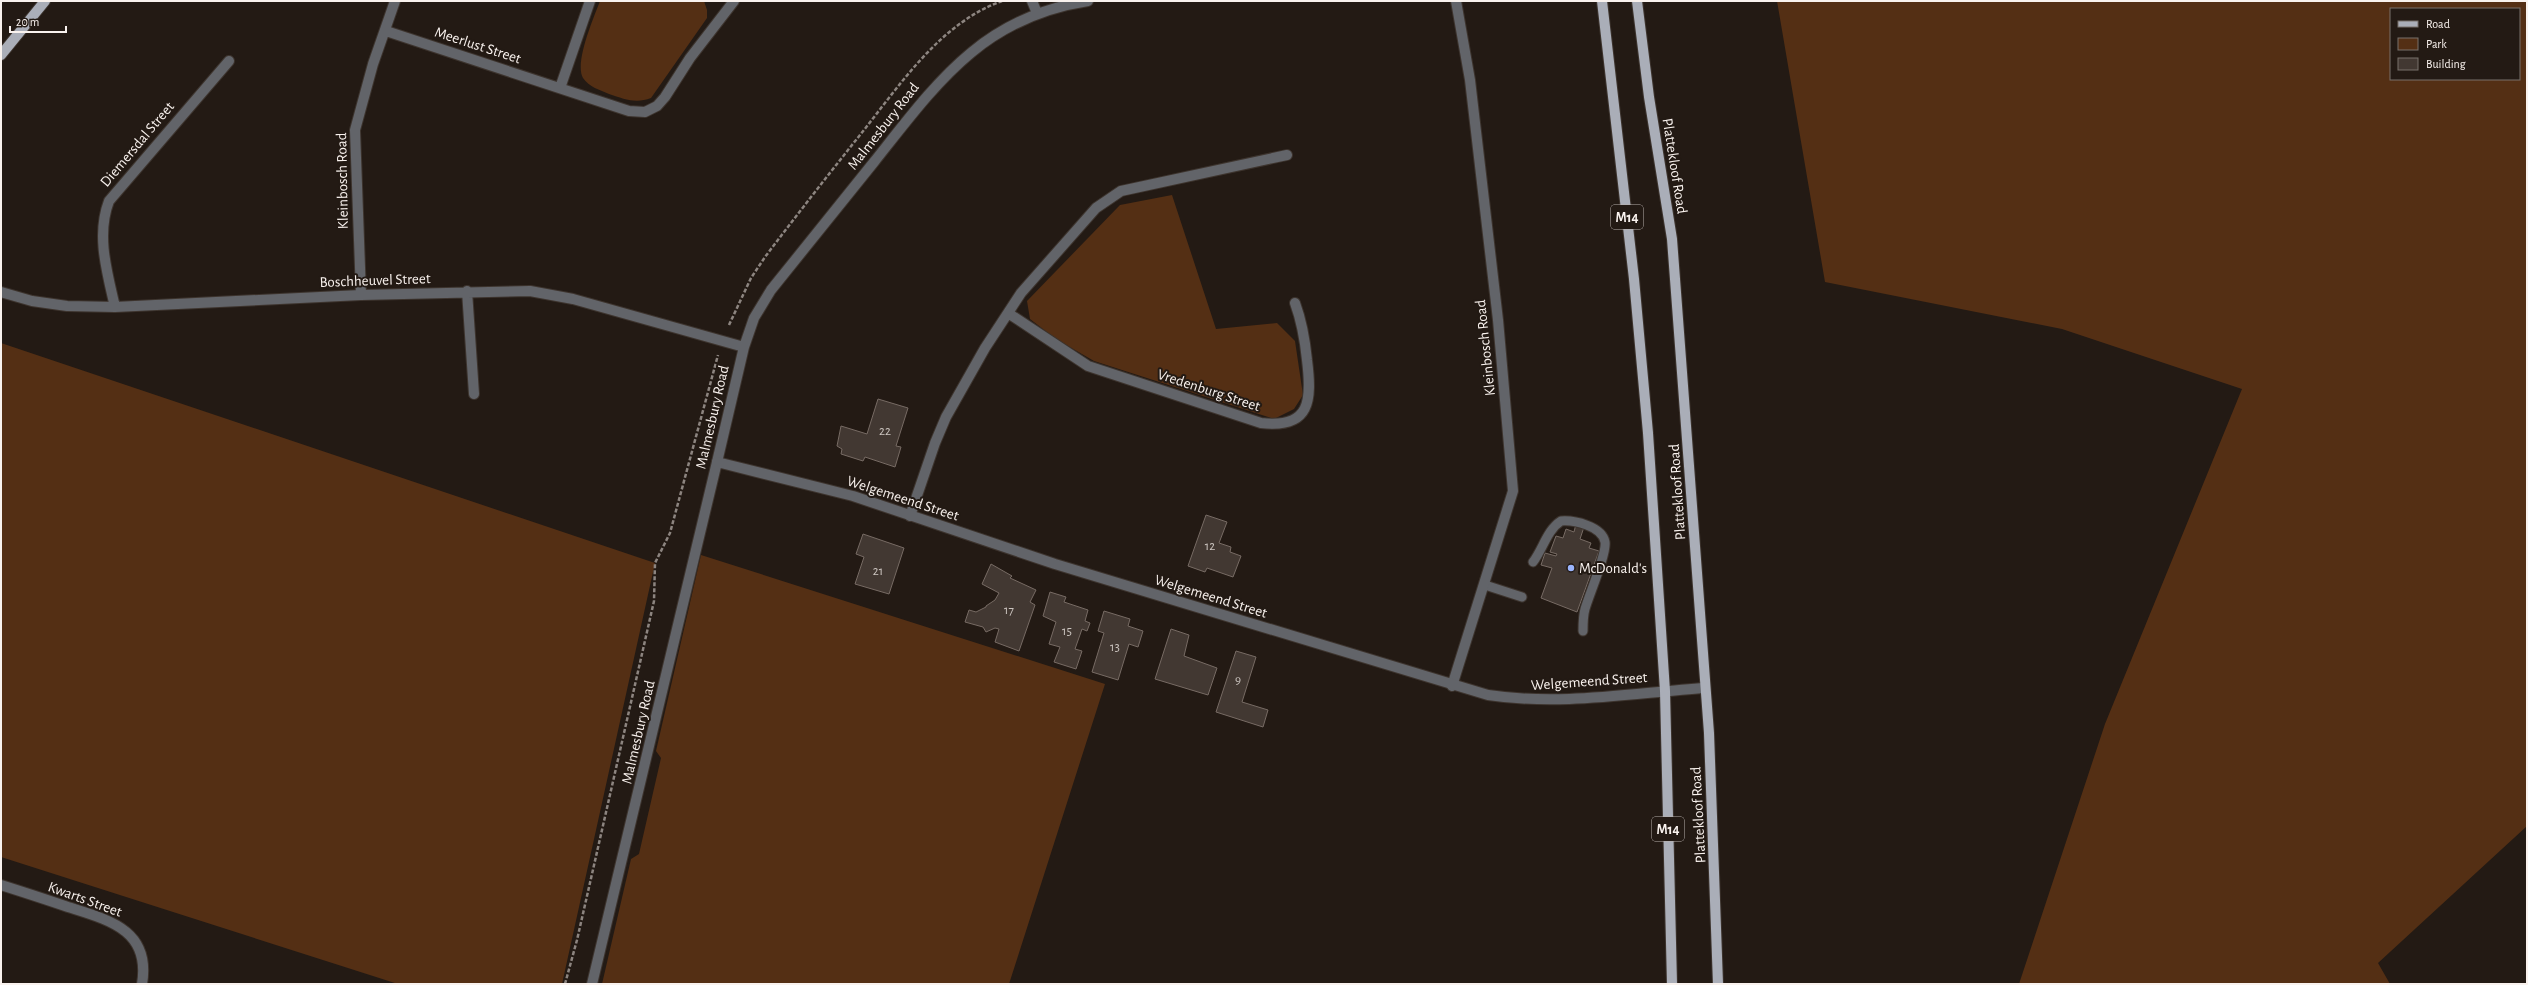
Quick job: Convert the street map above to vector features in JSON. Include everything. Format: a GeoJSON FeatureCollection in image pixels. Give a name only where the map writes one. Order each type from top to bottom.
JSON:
{"type":"FeatureCollection","features":[{"type":"Feature","properties":{"kind":"main road"},"geometry":{"type":"LineString","coordinates":[[1,55],[45,1]]}},
{"type":"Feature","properties":{"kind":"main road","name":"Plattekloof Road"},"geometry":{"type":"LineString","coordinates":[[1602,1],[1634,279],[1645,402],[1665,691],[1672,984]]}},
{"type":"Feature","properties":{"kind":"main road","name":"Plattekloof Road"},"geometry":{"type":"LineString","coordinates":[[1636,1],[1649,97],[1672,239],[1705,688],[1716,891],[1718,984]]}},
{"type":"Feature","properties":{"kind":"street","name":"Kleinbosch Road"},"geometry":{"type":"LineString","coordinates":[[361,295],[355,130],[373,64],[386,31],[395,1]]}},
{"type":"Feature","properties":{"kind":"street"},"geometry":{"type":"LineString","coordinates":[[560,88],[590,1]]}},
{"type":"Feature","properties":{"kind":"street"},"geometry":{"type":"LineString","coordinates":[[1032,1],[1037,13]]}},
{"type":"Feature","properties":{"kind":"street","name":"Malmesbury Road"},"geometry":{"type":"LineString","coordinates":[[592,984],[744,347],[754,318],[772,290],[932,88],[966,56],[992,37],[1037,13],[1058,6],[1088,1]]}},
{"type":"Feature","properties":{"kind":"street","name":"Kleinbosch Road"},"geometry":{"type":"LineString","coordinates":[[1452,686],[1485,585],[1513,491],[1498,320],[1470,80],[1456,1]]}},
{"type":"Feature","properties":{"kind":"street","name":"Meerlust Street"},"geometry":{"type":"LineString","coordinates":[[386,31],[629,111],[645,112],[657,106],[665,97],[728,3]]}},
{"type":"Feature","properties":{"kind":"street","name":"Diemersdal Street"},"geometry":{"type":"LineString","coordinates":[[115,307],[105,262],[102,237],[103,217],[109,200],[229,61]]}},
{"type":"Feature","properties":{"kind":"street"},"geometry":{"type":"LineString","coordinates":[[910,516],[934,443],[946,416],[981,355],[1021,293],[1096,208],[1107,198],[1121,192],[1287,155]]}},
{"type":"Feature","properties":{"kind":"street"},"geometry":{"type":"LineString","coordinates":[[467,291],[474,394]]}},
{"type":"Feature","properties":{"kind":"street","name":"Boschheuvel Street"},"geometry":{"type":"LineString","coordinates":[[1,292],[32,301],[67,306],[115,307],[467,291],[544,292],[744,347]]}},
{"type":"Feature","properties":{"kind":"street","name":"Vredenburg Street"},"geometry":{"type":"LineString","coordinates":[[1008,313],[1088,366],[1261,423],[1278,425],[1300,416],[1309,400],[1311,387],[1302,322],[1295,303]]}},
{"type":"Feature","properties":{"kind":"street","name":"Welgemeend Street"},"geometry":{"type":"LineString","coordinates":[[717,462],[853,496],[1055,564],[1452,686],[1488,695],[1523,700],[1578,700],[1705,688]]}},
{"type":"Feature","properties":{"kind":"street","name":"Kwarts Street"},"geometry":{"type":"LineString","coordinates":[[1,885],[118,925],[132,938],[142,955],[144,970],[142,984]]}},
{"type":"Feature","properties":{"kind":"lane"},"geometry":{"type":"LineString","coordinates":[[1533,562],[1544,547],[1549,533],[1561,521],[1573,521],[1597,530],[1604,537],[1604,549],[1584,611],[1582,631]]}},
{"type":"Feature","properties":{"kind":"lane"},"geometry":{"type":"LineString","coordinates":[[1485,585],[1522,598]]}},
{"type":"Feature","properties":{"kind":"path"},"geometry":{"type":"LineString","coordinates":[[729,325],[751,278],[765,257],[914,67],[953,30],[972,16],[1002,1]]}},
{"type":"Feature","properties":{"kind":"path"},"geometry":{"type":"LineString","coordinates":[[565,984],[579,932],[654,601],[655,563],[670,533],[718,354]]}},
{"type":"Feature","properties":{"kind":"green space"},"geometry":{"type":"Polygon","coordinates":[[[600,1],[704,1],[707,10],[707,18],[651,98],[635,101],[620,98],[595,88],[588,84],[583,78],[581,62],[583,51],[600,1]]]}},
{"type":"Feature","properties":{"kind":"green space"},"geometry":{"type":"Polygon","coordinates":[[[1777,1],[2527,1],[2527,826],[2378,963],[2390,984],[2019,984],[2105,724],[2242,389],[2062,329],[1825,282],[1777,1]]]}},
{"type":"Feature","properties":{"kind":"green space"},"geometry":{"type":"Polygon","coordinates":[[[1172,195],[1216,329],[1277,323],[1295,341],[1303,395],[1294,409],[1274,419],[1094,361],[1056,339],[1030,319],[1027,301],[1120,205],[1172,195]]]}},
{"type":"Feature","properties":{"kind":"green space"},"geometry":{"type":"Polygon","coordinates":[[[1,343],[655,563],[562,984],[398,984],[1,857],[1,343]]]}},
{"type":"Feature","properties":{"kind":"green space"},"geometry":{"type":"Polygon","coordinates":[[[701,555],[1105,684],[1009,984],[602,984],[631,859],[639,854],[661,758],[656,751],[701,555]]]}},
{"type":"Feature","properties":{"kind":"building"},"geometry":{"type":"Polygon","coordinates":[[[878,399],[908,408],[896,446],[901,447],[895,467],[865,457],[863,461],[841,454],[842,449],[837,446],[841,426],[867,434],[878,399]]]}},
{"type":"Feature","properties":{"kind":"building"},"geometry":{"type":"Polygon","coordinates":[[[1206,515],[1227,522],[1219,543],[1231,547],[1230,552],[1241,556],[1233,577],[1207,568],[1205,572],[1188,566],[1206,515]]]}},
{"type":"Feature","properties":{"kind":"building","name":"McDonald's"},"geometry":{"type":"Polygon","coordinates":[[[1576,524],[1584,527],[1580,539],[1591,543],[1589,548],[1599,551],[1577,612],[1541,598],[1552,568],[1541,565],[1545,553],[1556,556],[1557,554],[1550,552],[1556,536],[1563,538],[1566,529],[1574,532],[1576,524]]]}},
{"type":"Feature","properties":{"kind":"building"},"geometry":{"type":"Polygon","coordinates":[[[863,534],[904,548],[889,594],[855,584],[864,557],[856,554],[863,534]]]}},
{"type":"Feature","properties":{"kind":"building"},"geometry":{"type":"Polygon","coordinates":[[[991,564],[1012,576],[1010,578],[1036,590],[1030,602],[1035,605],[1019,651],[995,642],[999,629],[995,628],[986,632],[983,627],[965,622],[969,610],[976,612],[986,607],[995,600],[999,593],[982,584],[991,564]]]}},
{"type":"Feature","properties":{"kind":"building"},"geometry":{"type":"Polygon","coordinates":[[[1050,592],[1066,597],[1064,602],[1088,610],[1085,621],[1090,623],[1087,631],[1082,629],[1075,649],[1082,651],[1076,669],[1054,662],[1060,647],[1049,644],[1056,622],[1043,616],[1050,592]]]}},
{"type":"Feature","properties":{"kind":"building"},"geometry":{"type":"Polygon","coordinates":[[[1104,611],[1130,619],[1128,626],[1143,631],[1138,647],[1129,644],[1118,680],[1092,672],[1104,633],[1098,631],[1104,611]]]}},
{"type":"Feature","properties":{"kind":"building"},"geometry":{"type":"Polygon","coordinates":[[[1171,629],[1189,635],[1184,656],[1217,668],[1208,695],[1155,679],[1171,629]]]}},
{"type":"Feature","properties":{"kind":"building"},"geometry":{"type":"Polygon","coordinates":[[[1236,651],[1256,657],[1242,702],[1268,710],[1263,727],[1216,712],[1236,651]]]}},
{"type":"Feature","properties":{"kind":"place","name":"McDonald's"},"geometry":{"type":"Point","coordinates":[1571,568]}}]}
